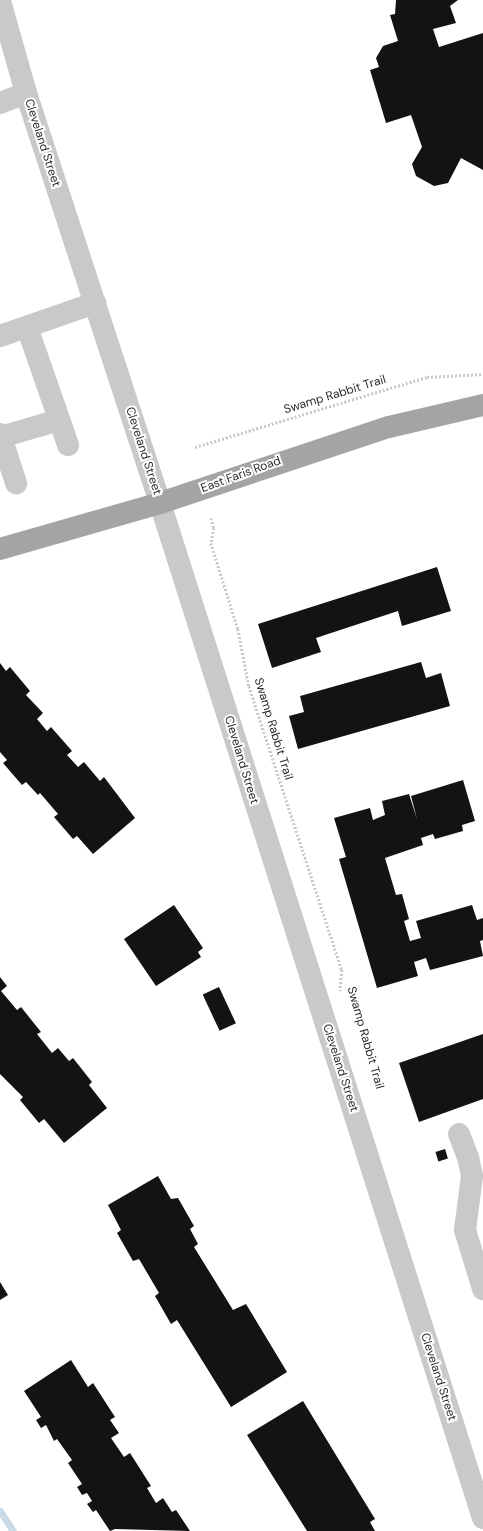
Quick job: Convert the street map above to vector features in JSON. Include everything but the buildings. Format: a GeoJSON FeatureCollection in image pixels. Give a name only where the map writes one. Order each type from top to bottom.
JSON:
{"type":"FeatureCollection","features":[{"type":"Feature","properties":{"kind":"main road","name":"East Faris Road"},"geometry":{"type":"LineString","coordinates":[[0,549],[160,503],[389,427],[483,405]]}},
{"type":"Feature","properties":{"kind":"street","name":"Cleveland Street"},"geometry":{"type":"LineString","coordinates":[[0,1],[26,93],[160,503],[483,1518]]}},
{"type":"Feature","properties":{"kind":"street"},"geometry":{"type":"LineString","coordinates":[[0,103],[26,93]]}},
{"type":"Feature","properties":{"kind":"street"},"geometry":{"type":"LineString","coordinates":[[0,336],[95,303]]}},
{"type":"Feature","properties":{"kind":"street"},"geometry":{"type":"LineString","coordinates":[[27,327],[68,445]]}},
{"type":"Feature","properties":{"kind":"street"},"geometry":{"type":"LineString","coordinates":[[16,483],[0,436],[59,420]]}},
{"type":"Feature","properties":{"kind":"street"},"geometry":{"type":"LineString","coordinates":[[459,1134],[468,1157],[472,1176],[465,1230],[483,1289]]}},
{"type":"Feature","properties":{"kind":"path","name":"Swamp Rabbit Trail"},"geometry":{"type":"LineString","coordinates":[[196,447],[427,377],[483,374]]}},
{"type":"Feature","properties":{"kind":"path","name":"Swamp Rabbit Trail"},"geometry":{"type":"LineString","coordinates":[[211,518],[214,528],[210,543],[238,629],[249,686],[342,970],[340,990],[342,998]]}},
{"type":"Feature","properties":{"kind":"waterway"},"geometry":{"type":"LineString","coordinates":[[0,1511],[13,1531]]}}]}
